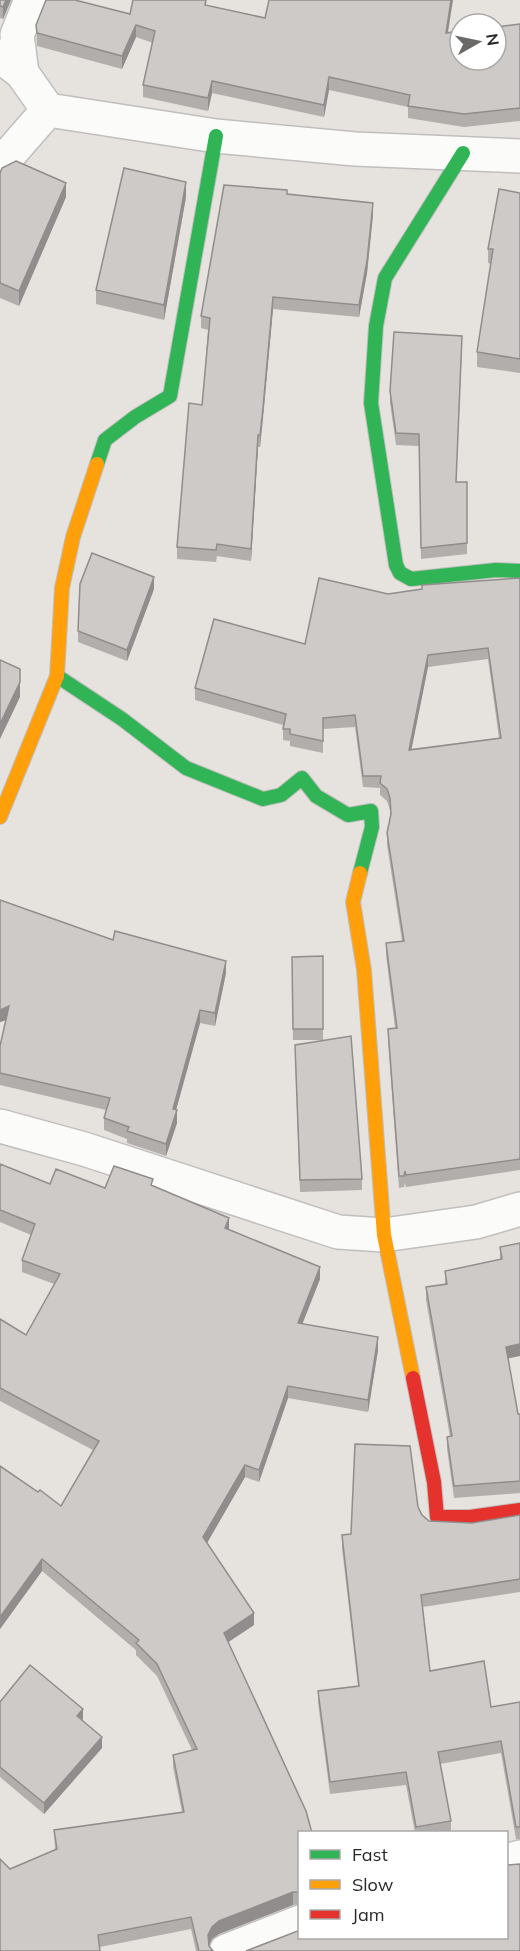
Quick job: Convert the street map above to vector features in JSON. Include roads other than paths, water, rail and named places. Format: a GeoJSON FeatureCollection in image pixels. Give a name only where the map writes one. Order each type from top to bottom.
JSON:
{"type":"FeatureCollection","features":[{"type":"Feature","properties":{"kind":"street"},"geometry":{"type":"LineString","coordinates":[[31,0],[17,35],[11,65],[48,110],[216,136],[355,149],[520,156]]}},
{"type":"Feature","properties":{"kind":"street"},"geometry":{"type":"LineString","coordinates":[[0,165],[48,110]]}},
{"type":"Feature","properties":{"kind":"street"},"geometry":{"type":"LineString","coordinates":[[0,817],[57,676],[62,588],[73,537],[105,440],[135,417],[170,396],[216,136]]}},
{"type":"Feature","properties":{"kind":"street"},"geometry":{"type":"LineString","coordinates":[[463,153],[385,278],[376,326],[371,403],[396,565],[400,573],[411,579],[496,570],[520,571]]}},
{"type":"Feature","properties":{"kind":"street"},"geometry":{"type":"LineString","coordinates":[[57,676],[91,701],[122,718],[186,768],[263,799],[281,795],[302,778],[316,796],[348,815],[371,811],[372,827],[353,902],[364,970],[384,1235],[434,1482],[437,1517],[470,1517],[520,1510]]}},
{"type":"Feature","properties":{"kind":"street"},"geometry":{"type":"LineString","coordinates":[[0,1126],[84,1149],[338,1232],[384,1235],[476,1222],[520,1209]]}},
{"type":"Feature","properties":{"kind":"street"},"geometry":{"type":"LineString","coordinates":[[226,1951],[298,1923]]}}]}
